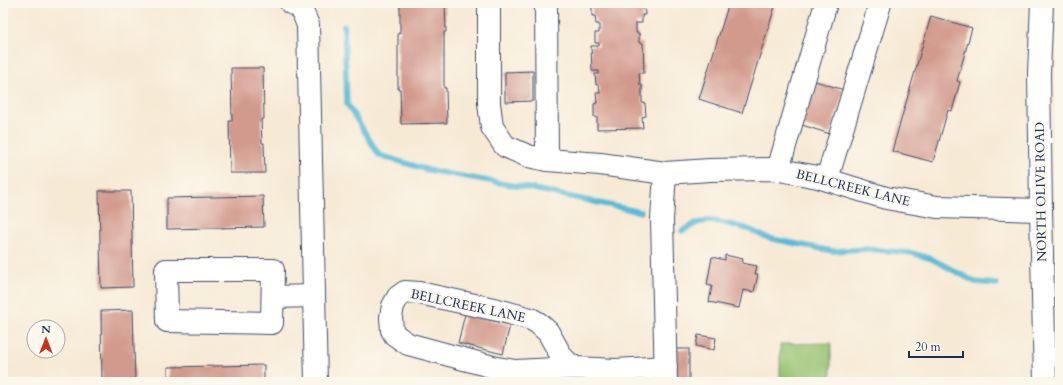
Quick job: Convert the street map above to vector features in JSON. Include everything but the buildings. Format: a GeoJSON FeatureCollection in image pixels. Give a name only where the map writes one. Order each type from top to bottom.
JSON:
{"type":"FeatureCollection","features":[{"type":"Feature","properties":{"kind":"street","name":"BELLCREEK LANE"},"geometry":{"type":"LineString","coordinates":[[489,3],[489,103],[492,127],[505,146],[528,156],[547,160],[600,164],[665,173],[710,170],[778,170],[827,179],[886,198],[937,207],[1041,210]]}},
{"type":"Feature","properties":{"kind":"street"},"geometry":{"type":"LineString","coordinates":[[546,3],[547,160]]}},
{"type":"Feature","properties":{"kind":"street"},"geometry":{"type":"LineString","coordinates":[[778,170],[826,3]]}},
{"type":"Feature","properties":{"kind":"street"},"geometry":{"type":"LineString","coordinates":[[827,179],[880,4],[876,3]]}},
{"type":"Feature","properties":{"kind":"street","name":"NORTH OLIVE ROAD"},"geometry":{"type":"LineString","coordinates":[[1042,3],[1039,73],[1045,382]]}},
{"type":"Feature","properties":{"kind":"street"},"geometry":{"type":"LineString","coordinates":[[296,7],[308,25],[316,382]]}},
{"type":"Feature","properties":{"kind":"street","name":"BELLCREEK LANE"},"geometry":{"type":"LineString","coordinates":[[576,368],[562,357],[548,332],[538,323],[531,320],[498,310],[419,293],[405,292],[398,297],[393,306],[391,317],[392,330],[394,335],[408,344],[497,368],[515,371],[576,368],[666,374],[662,220],[665,173]]}},
{"type":"Feature","properties":{"kind":"street"},"geometry":{"type":"LineString","coordinates":[[166,270],[273,270],[273,297],[272,323],[167,321],[166,270]]}},
{"type":"Feature","properties":{"kind":"street"},"geometry":{"type":"LineString","coordinates":[[273,297],[314,296]]}},
{"type":"Feature","properties":{"kind":"green space"},"geometry":{"type":"Polygon","coordinates":[[[831,343],[831,382],[780,382],[780,344],[831,343]]]}},
{"type":"Feature","properties":{"kind":"waterway"},"geometry":{"type":"LineString","coordinates":[[344,26],[347,104],[379,155],[428,170],[534,189],[641,212]]}},
{"type":"Feature","properties":{"kind":"waterway"},"geometry":{"type":"LineString","coordinates":[[682,231],[697,223],[709,221],[720,222],[748,229],[768,238],[832,251],[867,249],[912,253],[932,259],[975,282],[997,284]]}}]}
